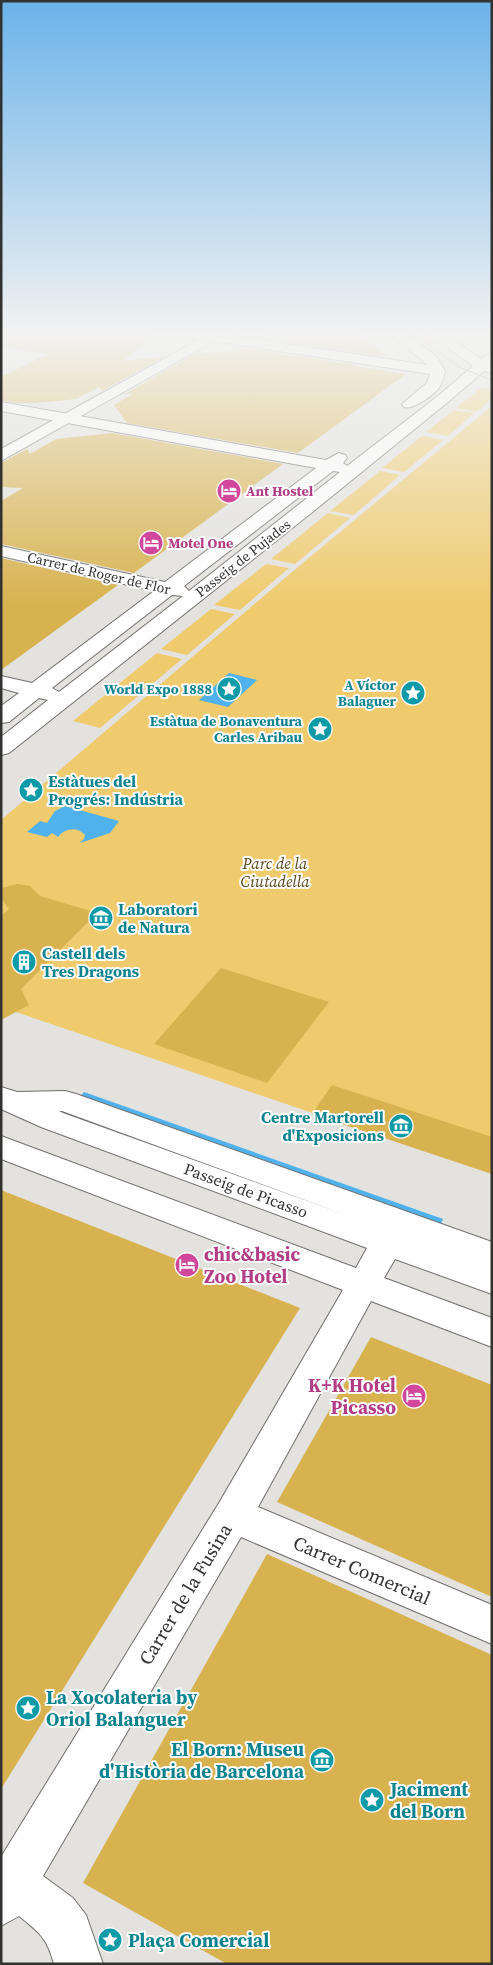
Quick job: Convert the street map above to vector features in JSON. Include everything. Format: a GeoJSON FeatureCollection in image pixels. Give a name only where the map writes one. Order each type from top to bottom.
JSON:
{"type":"FeatureCollection","features":[{"type":"Feature","properties":{"kind":"street"},"geometry":{"type":"LineString","coordinates":[[1,456],[59,424]]}},
{"type":"Feature","properties":{"kind":"street"},"geometry":{"type":"LineString","coordinates":[[94,424],[352,469]]}},
{"type":"Feature","properties":{"kind":"street","name":"Passeig de Pujades"},"geometry":{"type":"LineString","coordinates":[[1,748],[411,424]]}},
{"type":"Feature","properties":{"kind":"street","name":"Passeig de Pujades"},"geometry":{"type":"LineString","coordinates":[[1,717],[351,449]]}},
{"type":"Feature","properties":{"kind":"street","name":"Carrer de Roger de Flor"},"geometry":{"type":"LineString","coordinates":[[1,551],[196,594]]}},
{"type":"Feature","properties":{"kind":"street"},"geometry":{"type":"LineString","coordinates":[[1,682],[65,699]]}},
{"type":"Feature","properties":{"kind":"street"},"geometry":{"type":"LineString","coordinates":[[5,1104],[65,1101],[492,1255]]}},
{"type":"Feature","properties":{"kind":"street","name":"Passeig de Picasso"},"geometry":{"type":"LineString","coordinates":[[5,1104],[492,1281]]}},
{"type":"Feature","properties":{"kind":"street"},"geometry":{"type":"LineString","coordinates":[[1,1147],[492,1333]]}},
{"type":"Feature","properties":{"kind":"street","name":"Carrer de la Fusina"},"geometry":{"type":"LineString","coordinates":[[7,1892],[233,1516],[387,1243]]}},
{"type":"Feature","properties":{"kind":"street","name":"Carrer Comercial"},"geometry":{"type":"LineString","coordinates":[[233,1516],[492,1625]]}},
{"type":"Feature","properties":{"kind":"street"},"geometry":{"type":"LineString","coordinates":[[7,1892],[56,1915],[69,1932],[79,1964]]}},
{"type":"Feature","properties":{"kind":"green space"},"geometry":{"type":"Polygon","coordinates":[[[437,424],[462,424],[448,436],[426,432],[437,424]]]}},
{"type":"Feature","properties":{"kind":"green space","name":"Parc de la Ciutadella"},"geometry":{"type":"Polygon","coordinates":[[[471,424],[492,424],[492,1174],[1,1007],[1,820],[298,567],[471,424]]]}},
{"type":"Feature","properties":{"kind":"green space"},"geometry":{"type":"Polygon","coordinates":[[[422,436],[443,440],[404,472],[382,468],[422,436]]]}},
{"type":"Feature","properties":{"kind":"green space"},"geometry":{"type":"Polygon","coordinates":[[[380,471],[400,475],[354,515],[330,511],[380,471]]]}},
{"type":"Feature","properties":{"kind":"green space"},"geometry":{"type":"Polygon","coordinates":[[[328,513],[350,518],[295,564],[271,559],[328,513]]]}},
{"type":"Feature","properties":{"kind":"green space"},"geometry":{"type":"Polygon","coordinates":[[[266,564],[289,568],[240,610],[214,605],[266,564]]]}},
{"type":"Feature","properties":{"kind":"green space"},"geometry":{"type":"Polygon","coordinates":[[[211,609],[235,614],[187,655],[161,649],[211,609]]]}},
{"type":"Feature","properties":{"kind":"green space"},"geometry":{"type":"Polygon","coordinates":[[[157,653],[182,659],[100,728],[73,721],[157,653]]]}},
{"type":"Feature","properties":{"kind":"water"},"geometry":{"type":"Polygon","coordinates":[[[229,673],[257,680],[228,707],[199,700],[229,673]]]}},
{"type":"Feature","properties":{"kind":"water"},"geometry":{"type":"Polygon","coordinates":[[[65,806],[119,821],[110,833],[80,843],[85,835],[75,829],[67,830],[58,837],[52,833],[47,837],[27,832],[40,821],[47,823],[55,811],[65,806]]]}},
{"type":"Feature","properties":{"kind":"water"},"geometry":{"type":"Polygon","coordinates":[[[84,1092],[443,1219],[440,1226],[80,1097],[84,1092]]]}},
{"type":"Feature","properties":{"kind":"building"},"geometry":{"type":"Polygon","coordinates":[[[131,424],[338,424],[298,453],[131,424]]]}},
{"type":"Feature","properties":{"kind":"building"},"geometry":{"type":"Polygon","coordinates":[[[112,433],[283,464],[134,573],[1,544],[1,501],[23,488],[1,487],[1,463],[27,449],[30,454],[56,439],[112,433]]]}},
{"type":"Feature","properties":{"kind":"building"},"geometry":{"type":"Polygon","coordinates":[[[1,558],[118,585],[1,670],[1,558]]]}},
{"type":"Feature","properties":{"kind":"building","name":"Castell dels Tres Dragons"},"geometry":{"type":"Polygon","coordinates":[[[17,884],[30,886],[40,896],[97,913],[21,989],[29,1005],[1,1020],[1,916],[9,909],[1,898],[1,888],[17,884]]]}},
{"type":"Feature","properties":{"kind":"building"},"geometry":{"type":"Polygon","coordinates":[[[221,968],[329,1002],[267,1083],[154,1044],[221,968]]]}},
{"type":"Feature","properties":{"kind":"building","name":"Centre Martorell d'Exposicions"},"geometry":{"type":"Polygon","coordinates":[[[332,1085],[492,1137],[492,1174],[312,1114],[332,1085]]]}},
{"type":"Feature","properties":{"kind":"building"},"geometry":{"type":"Polygon","coordinates":[[[1,1190],[300,1308],[1,1789],[1,1190]]]}},
{"type":"Feature","properties":{"kind":"building"},"geometry":{"type":"Polygon","coordinates":[[[371,1337],[492,1385],[492,1597],[277,1502],[371,1337]]]}},
{"type":"Feature","properties":{"kind":"building","name":"El Born: Museu d'Història de Barcelona"},"geometry":{"type":"Polygon","coordinates":[[[267,1554],[492,1655],[492,1964],[227,1964],[83,1883],[267,1554]]]}},
{"type":"Feature","properties":{"kind":"place","name":"Ant Hostel"},"geometry":{"type":"Point","coordinates":[229,491]}},
{"type":"Feature","properties":{"kind":"place","name":"Motel One"},"geometry":{"type":"Point","coordinates":[151,543]}},
{"type":"Feature","properties":{"kind":"place","name":"World Expo 1888"},"geometry":{"type":"Point","coordinates":[229,689]}},
{"type":"Feature","properties":{"kind":"place","name":"A Víctor Balaguer"},"geometry":{"type":"Point","coordinates":[413,693]}},
{"type":"Feature","properties":{"kind":"place","name":"Estàtua de Bonaventura Carles Aribau"},"geometry":{"type":"Point","coordinates":[320,729]}},
{"type":"Feature","properties":{"kind":"place","name":"Estàtues del Progrés: Indústria"},"geometry":{"type":"Point","coordinates":[31,790]}},
{"type":"Feature","properties":{"kind":"place","name":"Laboratori de Natura"},"geometry":{"type":"Point","coordinates":[101,918]}},
{"type":"Feature","properties":{"kind":"place","name":"Castell dels Tres Dragons"},"geometry":{"type":"Point","coordinates":[24,962]}},
{"type":"Feature","properties":{"kind":"place","name":"Centre Martorell d'Exposicions"},"geometry":{"type":"Point","coordinates":[401,1126]}},
{"type":"Feature","properties":{"kind":"place","name":"chic&basic Zoo Hotel"},"geometry":{"type":"Point","coordinates":[187,1265]}},
{"type":"Feature","properties":{"kind":"place","name":"K+K Hotel Picasso"},"geometry":{"type":"Point","coordinates":[414,1396]}},
{"type":"Feature","properties":{"kind":"place","name":"La Xocolateria by Oriol Balanguer"},"geometry":{"type":"Point","coordinates":[28,1708]}},
{"type":"Feature","properties":{"kind":"place","name":"El Born: Museu d'Història de Barcelona"},"geometry":{"type":"Point","coordinates":[322,1760]}},
{"type":"Feature","properties":{"kind":"place","name":"Jaciment del Born"},"geometry":{"type":"Point","coordinates":[372,1800]}},
{"type":"Feature","properties":{"kind":"place","name":"Plaça Comercial"},"geometry":{"type":"Point","coordinates":[110,1940]}}]}
